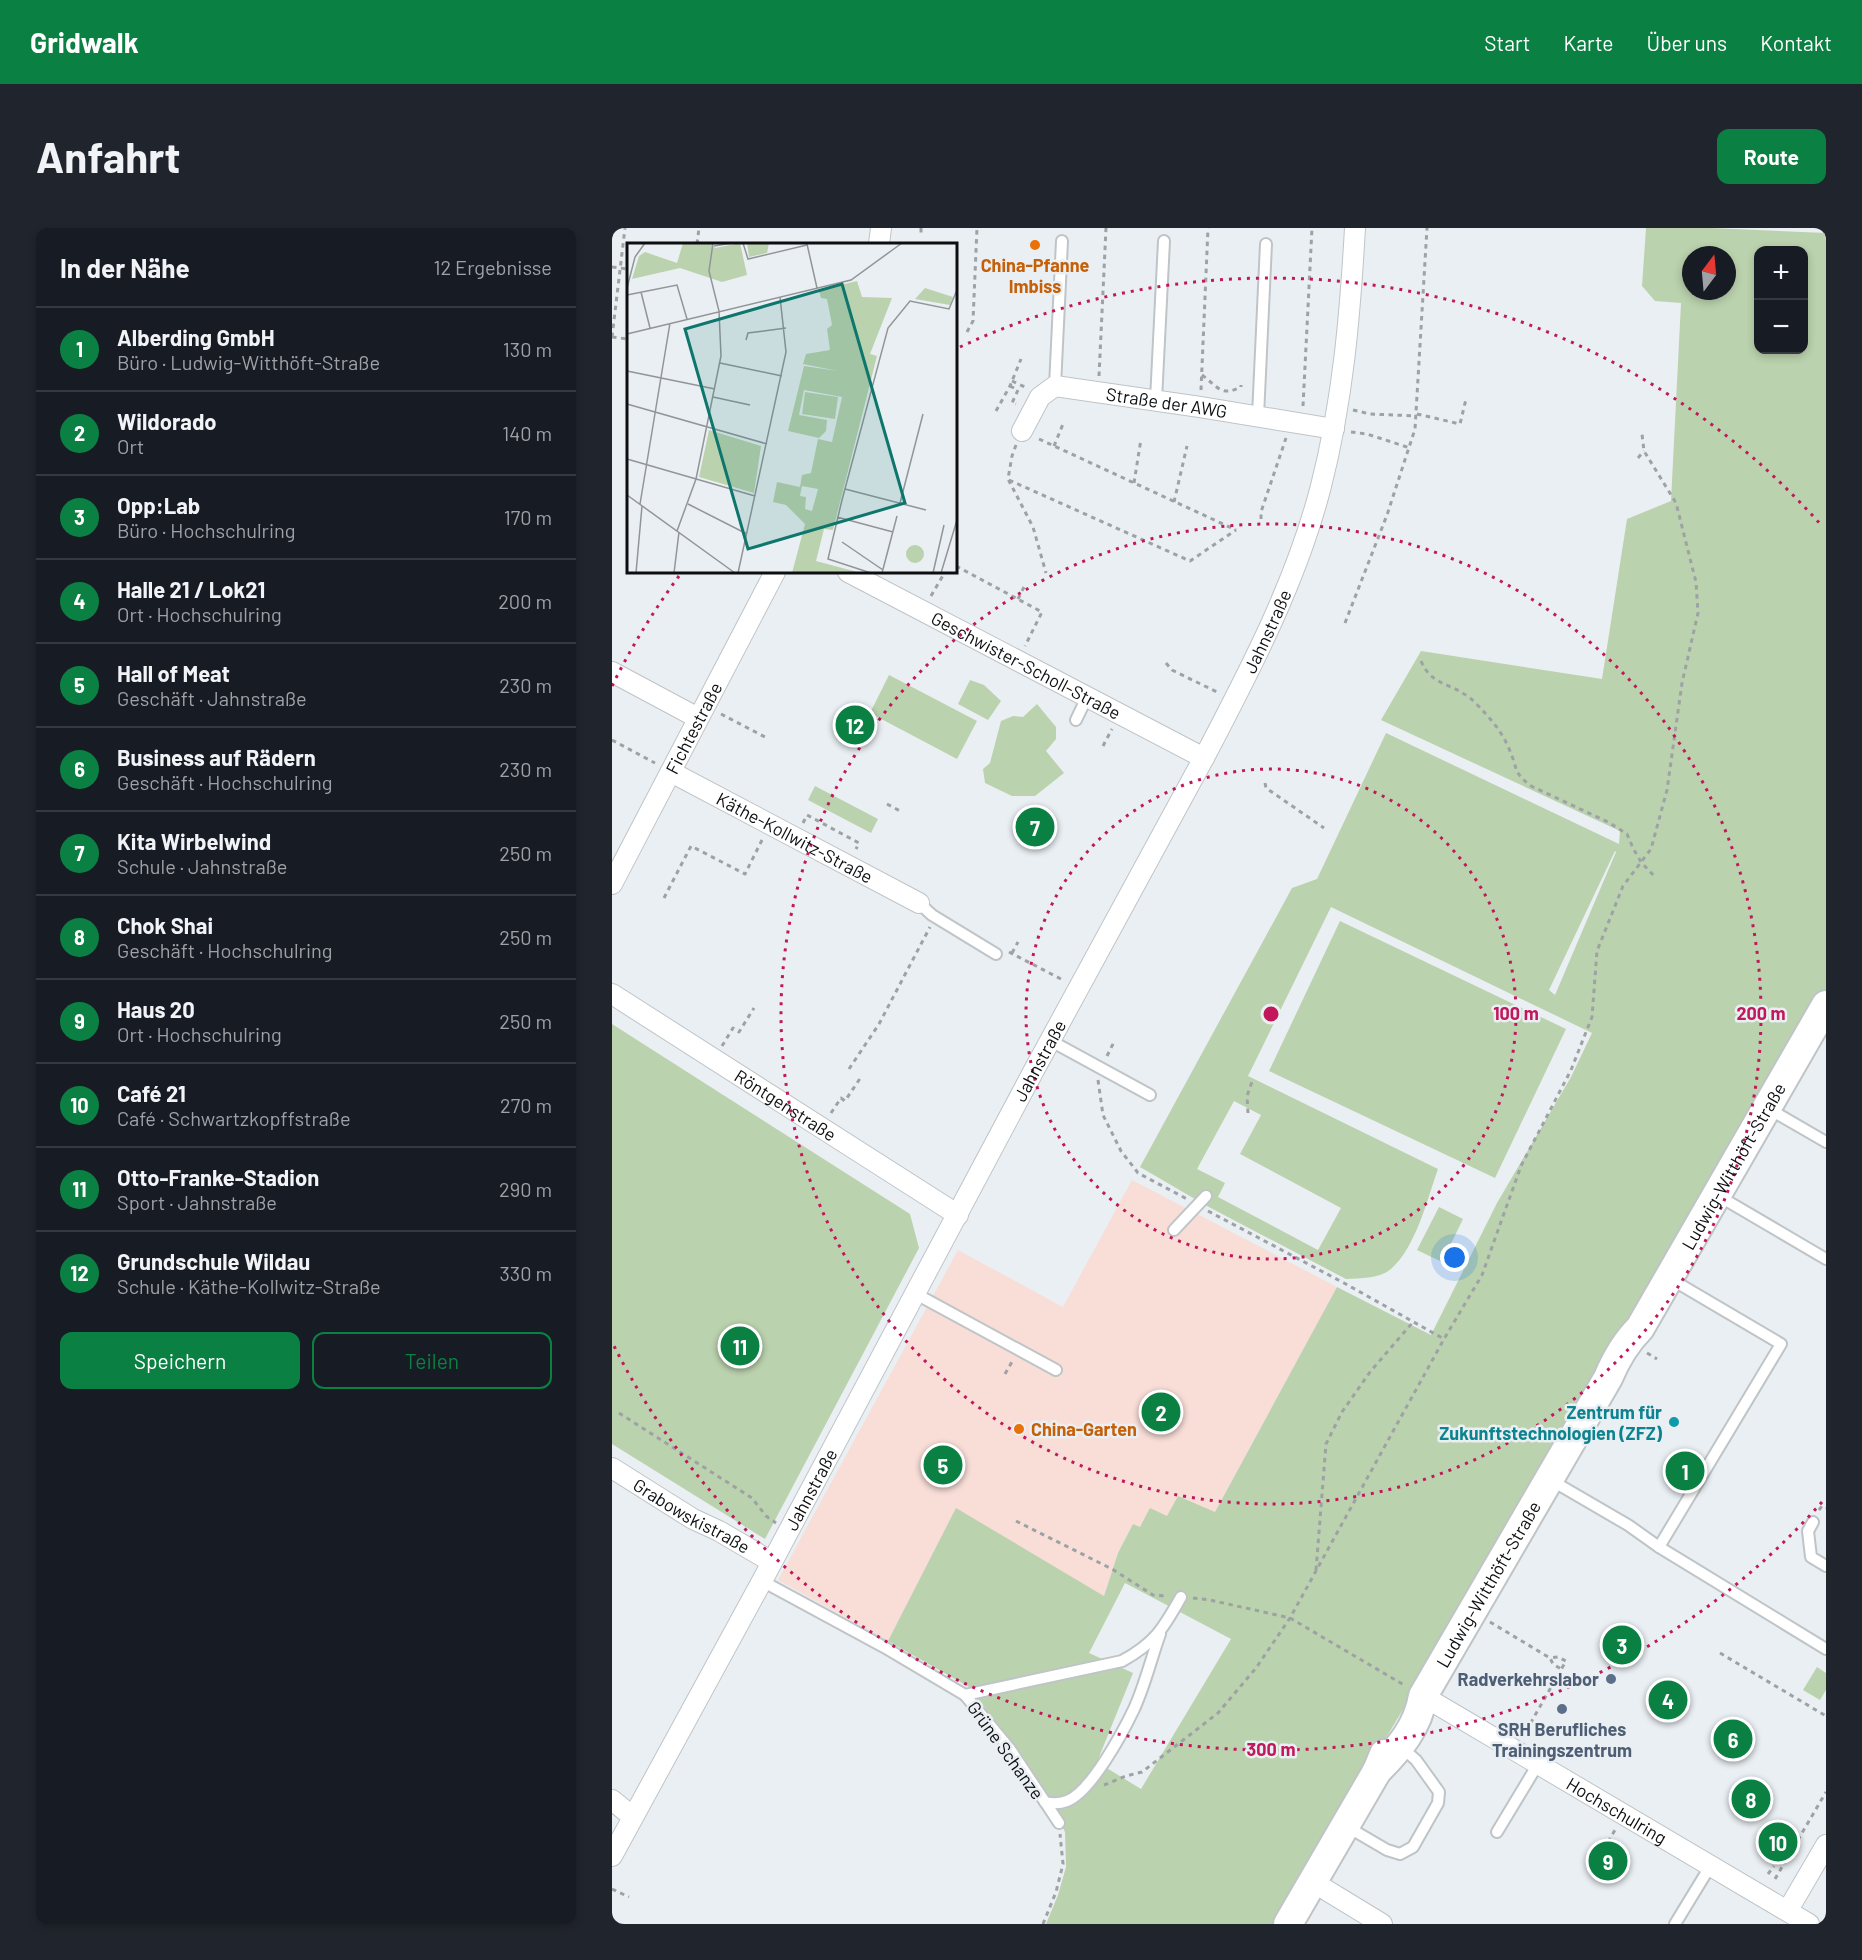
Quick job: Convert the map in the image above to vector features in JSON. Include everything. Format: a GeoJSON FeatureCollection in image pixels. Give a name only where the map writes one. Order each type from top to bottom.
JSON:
{"type":"FeatureCollection","features":[{"type":"Feature","properties":{"kind":"street"},"geometry":{"type":"LineString","coordinates":[[879,243],[881,228]]}},
{"type":"Feature","properties":{"kind":"street","name":"Jahnstraße"},"geometry":{"type":"LineString","coordinates":[[612,1856],[1204,758],[1234,701],[1283,597],[1321,487],[1334,429],[1349,324],[1355,228]]}},
{"type":"Feature","properties":{"kind":"street"},"geometry":{"type":"LineString","coordinates":[[1022,431],[1040,397],[1055,386]]}},
{"type":"Feature","properties":{"kind":"street","name":"Straße der AWG"},"geometry":{"type":"LineString","coordinates":[[1055,386],[1334,429]]}},
{"type":"Feature","properties":{"kind":"street","name":"Fichtestraße"},"geometry":{"type":"LineString","coordinates":[[612,884],[664,768],[698,718],[774,573]]}},
{"type":"Feature","properties":{"kind":"street","name":"Geschwister-Scholl-Straße"},"geometry":{"type":"LineString","coordinates":[[850,573],[1204,758]]}},
{"type":"Feature","properties":{"kind":"street"},"geometry":{"type":"LineString","coordinates":[[612,672],[698,718]]}},
{"type":"Feature","properties":{"kind":"street","name":"Käthe-Kollwitz-Straße"},"geometry":{"type":"LineString","coordinates":[[664,768],[919,903]]}},
{"type":"Feature","properties":{"kind":"street","name":"Röntgenstraße"},"geometry":{"type":"LineString","coordinates":[[612,994],[958,1215]]}},
{"type":"Feature","properties":{"kind":"street","name":"Ludwig-Witthöft-Straße"},"geometry":{"type":"LineString","coordinates":[[1417,1692],[1549,1479],[1627,1341],[1642,1340],[1669,1278],[1826,1005]]}},
{"type":"Feature","properties":{"kind":"street","name":"Grabowskistraße"},"geometry":{"type":"LineString","coordinates":[[612,1468],[693,1519],[719,1530],[772,1562]]}},
{"type":"Feature","properties":{"kind":"street"},"geometry":{"type":"LineString","coordinates":[[1288,1924],[1377,1771],[1395,1744],[1418,1718],[1417,1692]]}},
{"type":"Feature","properties":{"kind":"street","name":"Hochschulring"},"geometry":{"type":"LineString","coordinates":[[1417,1692],[1711,1865],[1785,1916],[1809,1924]]}},
{"type":"Feature","properties":{"kind":"street"},"geometry":{"type":"LineString","coordinates":[[612,1800],[633,1817]]}},
{"type":"Feature","properties":{"kind":"street"},"geometry":{"type":"LineString","coordinates":[[1785,1916],[1826,1845]]}},
{"type":"Feature","properties":{"kind":"street"},"geometry":{"type":"LineString","coordinates":[[1312,1882],[1382,1924]]}},
{"type":"Feature","properties":{"kind":"lane"},"geometry":{"type":"LineString","coordinates":[[1055,386],[1062,241]]}},
{"type":"Feature","properties":{"kind":"lane"},"geometry":{"type":"LineString","coordinates":[[1156,400],[1164,241]]}},
{"type":"Feature","properties":{"kind":"lane"},"geometry":{"type":"LineString","coordinates":[[1258,416],[1266,244]]}},
{"type":"Feature","properties":{"kind":"lane"},"geometry":{"type":"LineString","coordinates":[[1076,720],[1087,698]]}},
{"type":"Feature","properties":{"kind":"lane"},"geometry":{"type":"LineString","coordinates":[[919,903],[932,915],[996,954]]}},
{"type":"Feature","properties":{"kind":"lane"},"geometry":{"type":"LineString","coordinates":[[1051,1041],[1150,1095]]}},
{"type":"Feature","properties":{"kind":"lane"},"geometry":{"type":"LineString","coordinates":[[1767,1107],[1826,1142]]}},
{"type":"Feature","properties":{"kind":"lane"},"geometry":{"type":"LineString","coordinates":[[1717,1195],[1826,1259]]}},
{"type":"Feature","properties":{"kind":"lane"},"geometry":{"type":"LineString","coordinates":[[1174,1230],[1206,1196]]}},
{"type":"Feature","properties":{"kind":"lane"},"geometry":{"type":"LineString","coordinates":[[1659,1547],[1780,1344],[1669,1278]]}},
{"type":"Feature","properties":{"kind":"lane"},"geometry":{"type":"LineString","coordinates":[[916,1294],[1056,1370]]}},
{"type":"Feature","properties":{"kind":"lane"},"geometry":{"type":"LineString","coordinates":[[1549,1479],[1628,1525],[1659,1547],[1826,1649]]}},
{"type":"Feature","properties":{"kind":"lane"},"geometry":{"type":"LineString","coordinates":[[1813,1522],[1808,1531],[1811,1557],[1826,1566]]}},
{"type":"Feature","properties":{"kind":"lane","name":"Grüne Schanze"},"geometry":{"type":"LineString","coordinates":[[762,1581],[884,1647],[965,1695],[1010,1749],[1059,1823]]}},
{"type":"Feature","properties":{"kind":"lane"},"geometry":{"type":"LineString","coordinates":[[1045,1802],[1055,1804],[1070,1800],[1089,1784],[1102,1766],[1134,1708],[1161,1631],[1181,1597]]}},
{"type":"Feature","properties":{"kind":"lane"},"geometry":{"type":"LineString","coordinates":[[965,1695],[1122,1661],[1140,1651],[1161,1631]]}},
{"type":"Feature","properties":{"kind":"lane"},"geometry":{"type":"LineString","coordinates":[[1346,1825],[1387,1850],[1400,1854],[1413,1847],[1438,1803],[1439,1792],[1416,1760],[1395,1744]]}},
{"type":"Feature","properties":{"kind":"lane"},"geometry":{"type":"LineString","coordinates":[[1497,1832],[1538,1764]]}},
{"type":"Feature","properties":{"kind":"lane"},"geometry":{"type":"LineString","coordinates":[[1675,1924],[1711,1865]]}},
{"type":"Feature","properties":{"kind":"path"},"geometry":{"type":"LineString","coordinates":[[625,228],[612,337],[627,339]]}},
{"type":"Feature","properties":{"kind":"path"},"geometry":{"type":"LineString","coordinates":[[697,243],[699,228]]}},
{"type":"Feature","properties":{"kind":"path"},"geometry":{"type":"LineString","coordinates":[[921,228],[921,235]]}},
{"type":"Feature","properties":{"kind":"path"},"geometry":{"type":"LineString","coordinates":[[967,332],[973,321],[977,228]]}},
{"type":"Feature","properties":{"kind":"path"},"geometry":{"type":"LineString","coordinates":[[1097,392],[1106,228]]}},
{"type":"Feature","properties":{"kind":"path"},"geometry":{"type":"LineString","coordinates":[[1200,407],[1208,228]]}},
{"type":"Feature","properties":{"kind":"path"},"geometry":{"type":"LineString","coordinates":[[1261,519],[1261,512],[1297,423],[1312,228]]}},
{"type":"Feature","properties":{"kind":"path"},"geometry":{"type":"LineString","coordinates":[[1345,623],[1387,515],[1410,448],[1417,415],[1427,228]]}},
{"type":"Feature","properties":{"kind":"path"},"geometry":{"type":"LineString","coordinates":[[612,267],[627,269]]}},
{"type":"Feature","properties":{"kind":"path"},"geometry":{"type":"LineString","coordinates":[[996,411],[1010,386],[1021,358]]}},
{"type":"Feature","properties":{"kind":"path"},"geometry":{"type":"LineString","coordinates":[[1202,375],[1225,392],[1230,392],[1241,385]]}},
{"type":"Feature","properties":{"kind":"path"},"geometry":{"type":"LineString","coordinates":[[1010,386],[1018,390],[1012,403],[1016,405],[1024,386],[1012,381]]}},
{"type":"Feature","properties":{"kind":"path"},"geometry":{"type":"LineString","coordinates":[[1363,412],[1417,415],[1460,424],[1466,399]]}},
{"type":"Feature","properties":{"kind":"path"},"geometry":{"type":"LineString","coordinates":[[1054,446],[1064,424]]}},
{"type":"Feature","properties":{"kind":"path"},"geometry":{"type":"LineString","coordinates":[[1008,479],[1190,561],[1236,530],[1022,431],[1012,456],[1008,479],[1033,527],[1046,573]]}},
{"type":"Feature","properties":{"kind":"path"},"geometry":{"type":"LineString","coordinates":[[1360,433],[1410,448]]}},
{"type":"Feature","properties":{"kind":"path"},"geometry":{"type":"LineString","coordinates":[[1070,1800],[1126,1776],[1142,1772],[1218,1713],[1256,1668],[1290,1618],[1482,1275],[1521,1166],[1572,1070],[1592,1017],[1597,951],[1623,886],[1651,849],[1667,790],[1682,683],[1698,613],[1696,582],[1676,503],[1644,451],[1642,434]]}},
{"type":"Feature","properties":{"kind":"path"},"geometry":{"type":"LineString","coordinates":[[1134,483],[1141,440]]}},
{"type":"Feature","properties":{"kind":"path"},"geometry":{"type":"LineString","coordinates":[[1174,502],[1187,446]]}},
{"type":"Feature","properties":{"kind":"path"},"geometry":{"type":"LineString","coordinates":[[1638,458],[1644,451]]}},
{"type":"Feature","properties":{"kind":"path"},"geometry":{"type":"LineString","coordinates":[[957,567],[1042,612],[1018,661]]}},
{"type":"Feature","properties":{"kind":"path"},"geometry":{"type":"LineString","coordinates":[[924,610],[944,573]]}},
{"type":"Feature","properties":{"kind":"path"},"geometry":{"type":"LineString","coordinates":[[1017,599],[1024,587]]}},
{"type":"Feature","properties":{"kind":"path"},"geometry":{"type":"LineString","coordinates":[[1421,661],[1425,670],[1435,680],[1465,694],[1498,728],[1520,777],[1531,786],[1608,822],[1627,834],[1641,862],[1655,877]]}},
{"type":"Feature","properties":{"kind":"path"},"geometry":{"type":"LineString","coordinates":[[1166,663],[1172,670],[1234,701]]}},
{"type":"Feature","properties":{"kind":"path"},"geometry":{"type":"LineString","coordinates":[[719,713],[765,737]]}},
{"type":"Feature","properties":{"kind":"path"},"geometry":{"type":"LineString","coordinates":[[1102,746],[1112,729]]}},
{"type":"Feature","properties":{"kind":"path"},"geometry":{"type":"LineString","coordinates":[[612,740],[664,768]]}},
{"type":"Feature","properties":{"kind":"path"},"geometry":{"type":"LineString","coordinates":[[1265,783],[1266,788],[1324,828]]}},
{"type":"Feature","properties":{"kind":"path"},"geometry":{"type":"LineString","coordinates":[[887,804],[902,812]]}},
{"type":"Feature","properties":{"kind":"path"},"geometry":{"type":"LineString","coordinates":[[664,898],[691,846],[745,874],[764,836]]}},
{"type":"Feature","properties":{"kind":"path"},"geometry":{"type":"LineString","coordinates":[[849,1069],[879,1024],[932,923]]}},
{"type":"Feature","properties":{"kind":"path"},"geometry":{"type":"LineString","coordinates":[[1012,954],[1018,942]]}},
{"type":"Feature","properties":{"kind":"path"},"geometry":{"type":"LineString","coordinates":[[721,1048],[733,1028],[739,1032],[754,1008]]}},
{"type":"Feature","properties":{"kind":"path"},"geometry":{"type":"LineString","coordinates":[[1101,1069],[1115,1040]]}},
{"type":"Feature","properties":{"kind":"path"},"geometry":{"type":"LineString","coordinates":[[1090,1063],[1097,1080],[1103,1115],[1121,1151],[1138,1173],[1444,1340]]}},
{"type":"Feature","properties":{"kind":"path"},"geometry":{"type":"LineString","coordinates":[[828,1116],[841,1098],[845,1101],[861,1077]]}},
{"type":"Feature","properties":{"kind":"path"},"geometry":{"type":"LineString","coordinates":[[1248,1113],[1246,1096],[1253,1079]]}},
{"type":"Feature","properties":{"kind":"path"},"geometry":{"type":"LineString","coordinates":[[1316,1572],[1326,1444],[1342,1412],[1364,1380],[1413,1322]]}},
{"type":"Feature","properties":{"kind":"path"},"geometry":{"type":"LineString","coordinates":[[1642,1340],[1657,1359]]}},
{"type":"Feature","properties":{"kind":"path"},"geometry":{"type":"LineString","coordinates":[[1005,1374],[1010,1364]]}},
{"type":"Feature","properties":{"kind":"path"},"geometry":{"type":"LineString","coordinates":[[619,1413],[752,1498],[766,1516],[780,1525]]}},
{"type":"Feature","properties":{"kind":"path"},"geometry":{"type":"LineString","coordinates":[[1016,1521],[1112,1569],[1153,1595],[1210,1600],[1290,1618],[1417,1692]]}},
{"type":"Feature","properties":{"kind":"path"},"geometry":{"type":"LineString","coordinates":[[1486,1620],[1550,1658],[1553,1664],[1561,1669]]}},
{"type":"Feature","properties":{"kind":"path"},"geometry":{"type":"LineString","coordinates":[[1720,1653],[1826,1716]]}},
{"type":"Feature","properties":{"kind":"path"},"geometry":{"type":"LineString","coordinates":[[1526,1731],[1566,1661],[1558,1657],[1550,1658]]}},
{"type":"Feature","properties":{"kind":"path"},"geometry":{"type":"LineString","coordinates":[[1775,1879],[1826,1792]]}},
{"type":"Feature","properties":{"kind":"path"},"geometry":{"type":"LineString","coordinates":[[1043,1924],[1056,1892],[1063,1864],[1059,1823]]}},
{"type":"Feature","properties":{"kind":"path"},"geometry":{"type":"LineString","coordinates":[[1608,1842],[1619,1824]]}},
{"type":"Feature","properties":{"kind":"path"},"geometry":{"type":"LineString","coordinates":[[1768,1874],[1774,1866]]}},
{"type":"Feature","properties":{"kind":"path"},"geometry":{"type":"LineString","coordinates":[[612,1889],[629,1897]]}},
{"type":"Feature","properties":{"kind":"shaded area"},"geometry":{"type":"Polygon","coordinates":[[[1132,1180],[1337,1287],[1215,1512],[1178,1496],[1167,1517],[1140,1527],[1133,1524],[1118,1553],[1104,1596],[956,1509],[888,1641],[778,1580],[958,1250],[1063,1307],[1132,1180]]]}},
{"type":"Feature","properties":{"kind":"green space"},"geometry":{"type":"Polygon","coordinates":[[[1646,228],[1711,228],[1826,233],[1826,990],[1276,1924],[1046,1924],[1066,1867],[1065,1832],[1050,1802],[969,1687],[888,1641],[956,1508],[1104,1596],[1118,1553],[1133,1524],[1140,1527],[1150,1508],[1167,1516],[1178,1496],[1215,1512],[1337,1287],[1431,1335],[1497,1203],[1571,1077],[1592,1033],[1331,907],[1248,1076],[1438,1169],[1420,1222],[1400,1260],[1381,1275],[1346,1279],[1207,1206],[1140,1167],[1292,888],[1317,879],[1386,733],[1619,844],[1620,831],[1381,720],[1421,651],[1602,679],[1627,519],[1671,501],[1681,303],[1655,301],[1642,286],[1646,228]],[[1616,852],[1549,990],[1555,995],[1616,852]],[[1234,1101],[1197,1169],[1225,1183],[1218,1197],[1318,1250],[1341,1208],[1240,1154],[1261,1115],[1234,1101]],[[1125,1583],[1089,1653],[1133,1673],[1097,1762],[1141,1789],[1231,1639],[1125,1583]]]}},
{"type":"Feature","properties":{"kind":"green space"},"geometry":{"type":"Polygon","coordinates":[[[889,675],[977,721],[957,759],[870,713],[889,675]]]}},
{"type":"Feature","properties":{"kind":"green space"},"geometry":{"type":"Polygon","coordinates":[[[970,680],[984,685],[1001,701],[988,720],[958,704],[970,680]]]}},
{"type":"Feature","properties":{"kind":"green space"},"geometry":{"type":"Polygon","coordinates":[[[1037,704],[1056,727],[1056,739],[1046,751],[1064,773],[1035,796],[1012,796],[985,783],[983,769],[990,763],[1001,721],[1013,716],[1023,717],[1037,704]]]}},
{"type":"Feature","properties":{"kind":"green space"},"geometry":{"type":"Polygon","coordinates":[[[815,786],[878,819],[871,833],[808,800],[815,786]]]}},
{"type":"Feature","properties":{"kind":"green space"},"geometry":{"type":"Polygon","coordinates":[[[1340,921],[1566,1029],[1495,1178],[1269,1071],[1340,921]]]}},
{"type":"Feature","properties":{"kind":"green space"},"geometry":{"type":"Polygon","coordinates":[[[612,1024],[910,1214],[919,1248],[765,1539],[612,1444],[612,1024]]]}},
{"type":"Feature","properties":{"kind":"green space"},"geometry":{"type":"Polygon","coordinates":[[[1439,1207],[1463,1219],[1442,1262],[1417,1250],[1439,1207]]]}},
{"type":"Feature","properties":{"kind":"green space"},"geometry":{"type":"Polygon","coordinates":[[[1817,1667],[1826,1673],[1826,1690],[1820,1700],[1803,1690],[1817,1667]]]}},
{"type":"Feature","properties":{"kind":"place","name":"China-Pfanne Imbiss"},"geometry":{"type":"Point","coordinates":[1035,245]}},
{"type":"Feature","properties":{"kind":"place","name":"Grundschule Wildau"},"geometry":{"type":"Point","coordinates":[855,725]}},
{"type":"Feature","properties":{"kind":"place","name":"Kita Wirbelwind"},"geometry":{"type":"Point","coordinates":[1035,827]}},
{"type":"Feature","properties":{"kind":"place","name":"Otto-Franke-Stadion"},"geometry":{"type":"Point","coordinates":[740,1346]}},
{"type":"Feature","properties":{"kind":"place","name":"Wildorado"},"geometry":{"type":"Point","coordinates":[1161,1412]}},
{"type":"Feature","properties":{"kind":"place","name":"Zentrum für Zukunftstechnologien (ZFZ)"},"geometry":{"type":"Point","coordinates":[1674,1422]}},
{"type":"Feature","properties":{"kind":"place","name":"China-Garten"},"geometry":{"type":"Point","coordinates":[1019,1429]}},
{"type":"Feature","properties":{"kind":"place","name":"Hall of Meat"},"geometry":{"type":"Point","coordinates":[943,1465]}},
{"type":"Feature","properties":{"kind":"place","name":"Alberding GmbH"},"geometry":{"type":"Point","coordinates":[1685,1471]}},
{"type":"Feature","properties":{"kind":"place","name":"Opp:Lab"},"geometry":{"type":"Point","coordinates":[1622,1645]}},
{"type":"Feature","properties":{"kind":"place","name":"Radverkehrslabor"},"geometry":{"type":"Point","coordinates":[1611,1679]}},
{"type":"Feature","properties":{"kind":"place","name":"Halle 21 / Lok21"},"geometry":{"type":"Point","coordinates":[1668,1700]}},
{"type":"Feature","properties":{"kind":"place","name":"SRH Berufliches Trainingszentrum"},"geometry":{"type":"Point","coordinates":[1562,1709]}},
{"type":"Feature","properties":{"kind":"place","name":"Business auf Rädern"},"geometry":{"type":"Point","coordinates":[1733,1739]}},
{"type":"Feature","properties":{"kind":"place","name":"Chok Shai"},"geometry":{"type":"Point","coordinates":[1751,1799]}},
{"type":"Feature","properties":{"kind":"place","name":"Café 21"},"geometry":{"type":"Point","coordinates":[1778,1842]}},
{"type":"Feature","properties":{"kind":"place","name":"Haus 20"},"geometry":{"type":"Point","coordinates":[1608,1861]}}]}
